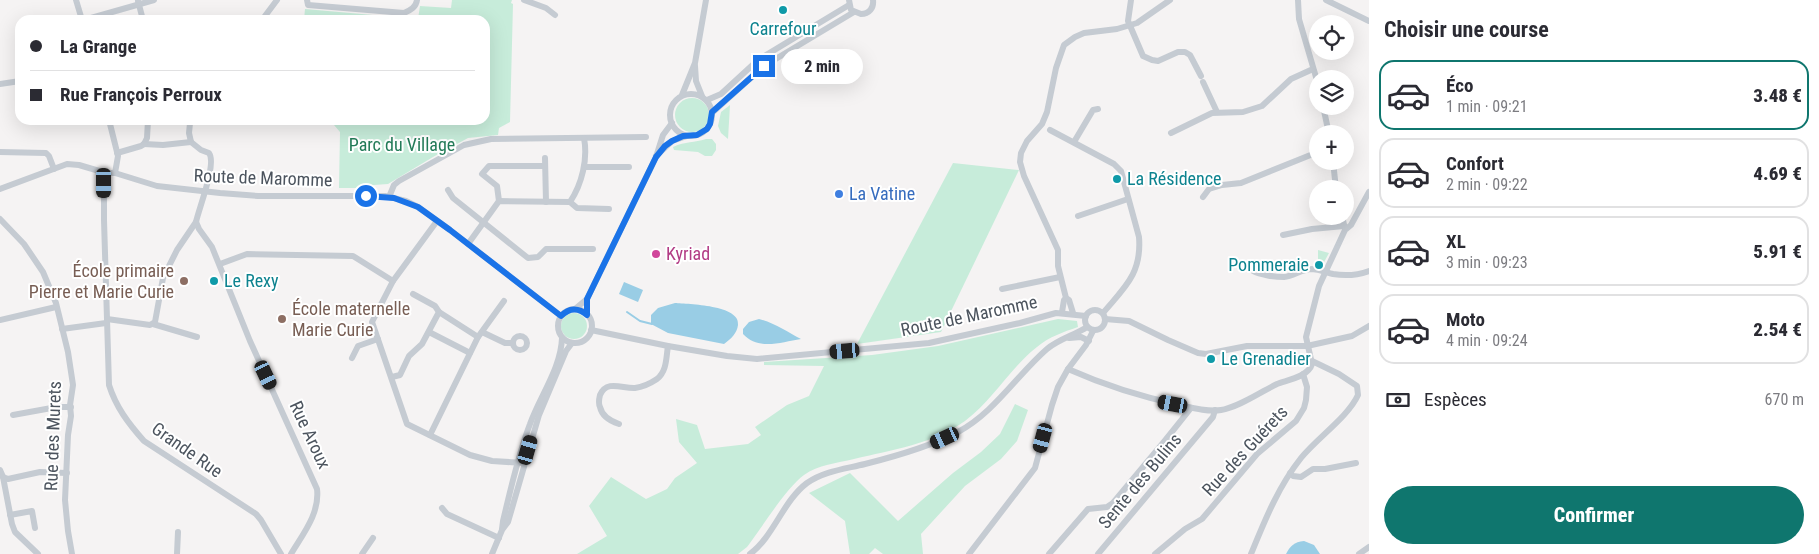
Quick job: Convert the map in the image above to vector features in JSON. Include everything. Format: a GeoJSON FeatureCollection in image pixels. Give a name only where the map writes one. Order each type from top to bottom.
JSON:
{"type":"FeatureCollection","features":[{"type":"Feature","properties":{"kind":"street"},"geometry":{"type":"LineString","coordinates":[[76,0],[81,15]]}},
{"type":"Feature","properties":{"kind":"street"},"geometry":{"type":"LineString","coordinates":[[98,15],[138,2],[154,0]]}},
{"type":"Feature","properties":{"kind":"street"},"geometry":{"type":"LineString","coordinates":[[266,15],[277,0]]}},
{"type":"Feature","properties":{"kind":"street"},"geometry":{"type":"LineString","coordinates":[[307,0],[308,5],[404,13],[412,9],[417,4],[417,0]]}},
{"type":"Feature","properties":{"kind":"street"},"geometry":{"type":"LineString","coordinates":[[524,0],[546,8],[555,15]]}},
{"type":"Feature","properties":{"kind":"street"},"geometry":{"type":"LineString","coordinates":[[688,136],[680,133],[672,124],[670,110],[673,103],[682,95],[695,63],[706,0]]}},
{"type":"Feature","properties":{"kind":"street"},"geometry":{"type":"LineString","coordinates":[[656,157],[672,141],[697,135],[707,129],[712,112],[764,66],[854,12],[868,13],[873,6],[873,0]]}},
{"type":"Feature","properties":{"kind":"street"},"geometry":{"type":"LineString","coordinates":[[1131,0],[1128,21],[1141,51],[1147,58],[1158,61],[1178,52],[1185,52],[1190,55],[1217,112]]}},
{"type":"Feature","properties":{"kind":"street"},"geometry":{"type":"LineString","coordinates":[[1074,313],[1069,300],[1066,298],[1060,277],[1058,250],[1024,176],[1020,162],[1020,153],[1023,146],[1045,126],[1059,57],[1064,45],[1084,33],[1129,26],[1142,20],[1170,0]]}},
{"type":"Feature","properties":{"kind":"street"},"geometry":{"type":"LineString","coordinates":[[1171,133],[1217,112],[1243,112],[1262,106],[1291,79],[1313,69],[1299,19],[1298,0]]}},
{"type":"Feature","properties":{"kind":"street"},"geometry":{"type":"LineString","coordinates":[[1326,0],[1339,3],[1369,21]]}},
{"type":"Feature","properties":{"kind":"street"},"geometry":{"type":"LineString","coordinates":[[138,2],[142,15]]}},
{"type":"Feature","properties":{"kind":"street"},"geometry":{"type":"LineString","coordinates":[[682,95],[691,93],[704,98],[721,94],[758,60],[849,2],[854,12]]}},
{"type":"Feature","properties":{"kind":"street"},"geometry":{"type":"LineString","coordinates":[[695,63],[696,81],[712,112]]}},
{"type":"Feature","properties":{"kind":"street"},"geometry":{"type":"LineString","coordinates":[[0,84],[15,82]]}},
{"type":"Feature","properties":{"kind":"street"},"geometry":{"type":"LineString","coordinates":[[1074,142],[1093,110],[1098,109]]}},
{"type":"Feature","properties":{"kind":"street"},"geometry":{"type":"LineString","coordinates":[[575,309],[587,299],[656,157],[660,143],[672,124]]}},
{"type":"Feature","properties":{"kind":"street"},"geometry":{"type":"LineString","coordinates":[[109,125],[117,153],[115,173]]}},
{"type":"Feature","properties":{"kind":"street"},"geometry":{"type":"LineString","coordinates":[[144,144],[147,138],[148,125]]}},
{"type":"Feature","properties":{"kind":"street"},"geometry":{"type":"LineString","coordinates":[[152,324],[156,318],[163,278],[177,250],[196,222],[212,158],[209,153],[191,142],[190,125]]}},
{"type":"Feature","properties":{"kind":"street"},"geometry":{"type":"LineString","coordinates":[[750,554],[764,539],[796,494],[806,484],[830,472],[872,462],[931,444],[959,431],[976,420],[1049,347],[1090,329],[1102,328],[1104,316],[1135,272],[1138,259],[1139,237],[1118,168],[1045,126]]}},
{"type":"Feature","properties":{"kind":"street"},"geometry":{"type":"LineString","coordinates":[[389,197],[394,185],[399,181],[464,145],[491,139],[646,137]]}},
{"type":"Feature","properties":{"kind":"street"},"geometry":{"type":"LineString","coordinates":[[570,202],[574,197],[584,167],[584,138]]}},
{"type":"Feature","properties":{"kind":"street"},"geometry":{"type":"LineString","coordinates":[[117,153],[144,144],[163,145],[191,142]]}},
{"type":"Feature","properties":{"kind":"street"},"geometry":{"type":"LineString","coordinates":[[0,152],[46,153],[54,169]]}},
{"type":"Feature","properties":{"kind":"street"},"geometry":{"type":"LineString","coordinates":[[1203,197],[1209,189],[1222,184],[1241,182],[1309,156]]}},
{"type":"Feature","properties":{"kind":"street"},"geometry":{"type":"LineString","coordinates":[[545,158],[546,202]]}},
{"type":"Feature","properties":{"kind":"street","name":"Route de Maromme"},"geometry":{"type":"LineString","coordinates":[[0,189],[66,164],[75,164],[106,173],[115,173],[157,186],[205,192],[247,196],[389,197],[414,204],[561,316]]}},
{"type":"Feature","properties":{"kind":"street"},"geometry":{"type":"LineString","coordinates":[[468,244],[499,202],[497,186],[482,174],[489,166],[545,166]]}},
{"type":"Feature","properties":{"kind":"street"},"geometry":{"type":"LineString","coordinates":[[584,167],[628,167]]}},
{"type":"Feature","properties":{"kind":"street","name":"Grande Rue"},"geometry":{"type":"LineString","coordinates":[[106,173],[104,181],[106,321],[109,385],[116,406],[122,416],[144,441],[256,514],[281,554]]}},
{"type":"Feature","properties":{"kind":"street"},"geometry":{"type":"LineString","coordinates":[[448,190],[453,198],[528,258],[538,258],[546,249],[593,249]]}},
{"type":"Feature","properties":{"kind":"street"},"geometry":{"type":"LineString","coordinates":[[1282,236],[1312,229],[1344,228],[1351,225],[1369,192]]}},
{"type":"Feature","properties":{"kind":"street"},"geometry":{"type":"LineString","coordinates":[[1078,216],[1128,199]]}},
{"type":"Feature","properties":{"kind":"street"},"geometry":{"type":"LineString","coordinates":[[499,202],[570,202],[577,208],[609,209]]}},
{"type":"Feature","properties":{"kind":"street","name":"Rue des Murets"},"geometry":{"type":"LineString","coordinates":[[0,219],[16,234],[43,272],[56,307],[68,352],[73,380],[66,518],[72,554]]}},
{"type":"Feature","properties":{"kind":"street"},"geometry":{"type":"LineString","coordinates":[[437,221],[393,281],[372,322],[407,424],[470,456],[492,461],[521,462]]}},
{"type":"Feature","properties":{"kind":"street","name":"Rue Aroux"},"geometry":{"type":"LineString","coordinates":[[196,222],[220,264],[250,341],[317,488],[317,502],[313,516],[291,554]]}},
{"type":"Feature","properties":{"kind":"street"},"geometry":{"type":"LineString","coordinates":[[1068,369],[1133,394],[1190,408],[1216,410],[1227,408],[1275,385],[1304,374],[1311,368],[1312,361],[1306,337],[1319,286],[1344,228],[1344,225]]}},
{"type":"Feature","properties":{"kind":"street"},"geometry":{"type":"LineString","coordinates":[[220,264],[247,254],[353,256],[393,281]]}},
{"type":"Feature","properties":{"kind":"street"},"geometry":{"type":"LineString","coordinates":[[1252,271],[1256,274],[1284,277],[1309,269],[1325,270],[1332,274],[1361,274],[1369,271]]}},
{"type":"Feature","properties":{"kind":"street"},"geometry":{"type":"LineString","coordinates":[[1002,289],[1060,277]]}},
{"type":"Feature","properties":{"kind":"street"},"geometry":{"type":"LineString","coordinates":[[413,294],[435,306],[439,312],[480,335],[513,344]]}},
{"type":"Feature","properties":{"kind":"street"},"geometry":{"type":"LineString","coordinates":[[1062,312],[1066,298]]}},
{"type":"Feature","properties":{"kind":"street"},"geometry":{"type":"LineString","coordinates":[[587,299],[587,315]]}},
{"type":"Feature","properties":{"kind":"street"},"geometry":{"type":"LineString","coordinates":[[430,435],[470,353],[504,301]]}},
{"type":"Feature","properties":{"kind":"street"},"geometry":{"type":"LineString","coordinates":[[0,320],[56,307]]}},
{"type":"Feature","properties":{"kind":"street"},"geometry":{"type":"LineString","coordinates":[[528,440],[530,422],[560,354],[562,338],[558,330],[561,316],[567,311],[582,310],[591,322],[591,330],[586,339],[572,343],[562,338]]}},
{"type":"Feature","properties":{"kind":"street"},"geometry":{"type":"LineString","coordinates":[[969,554],[1035,468],[1052,405],[1068,369],[1089,341],[1090,329],[1085,320],[1086,316],[1094,310],[1104,316],[1128,321],[1198,353],[1206,354],[1255,345],[1307,346],[1352,336],[1369,326]]}},
{"type":"Feature","properties":{"kind":"street"},"geometry":{"type":"LineString","coordinates":[[392,377],[400,375],[409,356],[422,344],[439,312]]}},
{"type":"Feature","properties":{"kind":"street","name":"Route de Maromme"},"geometry":{"type":"LineString","coordinates":[[591,330],[732,357],[774,358],[929,343],[1062,312],[1086,316]]}},
{"type":"Feature","properties":{"kind":"street"},"geometry":{"type":"LineString","coordinates":[[62,329],[106,321],[152,324],[197,337]]}},
{"type":"Feature","properties":{"kind":"street"},"geometry":{"type":"LineString","coordinates":[[429,332],[470,353]]}},
{"type":"Feature","properties":{"kind":"street"},"geometry":{"type":"LineString","coordinates":[[1065,339],[1081,337],[1089,341]]}},
{"type":"Feature","properties":{"kind":"street"},"geometry":{"type":"LineString","coordinates":[[352,358],[358,346],[378,339]]}},
{"type":"Feature","properties":{"kind":"street"},"geometry":{"type":"LineString","coordinates":[[492,554],[502,530],[502,521],[528,440],[566,352],[572,343]]}},
{"type":"Feature","properties":{"kind":"street"},"geometry":{"type":"LineString","coordinates":[[619,424],[610,420],[600,408],[599,402],[602,392],[610,386],[617,385],[636,388],[656,380],[664,370],[668,346]]}},
{"type":"Feature","properties":{"kind":"street"},"geometry":{"type":"LineString","coordinates":[[1251,554],[1284,481],[1310,448],[1351,406],[1358,395],[1357,386],[1312,361]]}},
{"type":"Feature","properties":{"kind":"street","name":"Rue des Guérets"},"geometry":{"type":"LineString","coordinates":[[1155,554],[1185,529],[1202,519],[1257,454],[1296,421],[1304,408],[1306,400],[1307,387],[1304,374]]}},
{"type":"Feature","properties":{"kind":"street"},"geometry":{"type":"LineString","coordinates":[[13,415],[57,407],[71,407]]}},
{"type":"Feature","properties":{"kind":"street"},"geometry":{"type":"LineString","coordinates":[[1049,554],[1088,509],[1107,507],[1112,502],[1164,443],[1190,408]]}},
{"type":"Feature","properties":{"kind":"street","name":"Sente des Bulins"},"geometry":{"type":"LineString","coordinates":[[1098,554],[1214,417],[1216,410]]}},
{"type":"Feature","properties":{"kind":"street"},"geometry":{"type":"LineString","coordinates":[[1290,473],[1293,476],[1301,477],[1312,470],[1356,463]]}},
{"type":"Feature","properties":{"kind":"street"},"geometry":{"type":"LineString","coordinates":[[0,470],[15,532],[38,554]]}},
{"type":"Feature","properties":{"kind":"street"},"geometry":{"type":"LineString","coordinates":[[3,477],[8,478],[40,472],[67,473]]}},
{"type":"Feature","properties":{"kind":"street"},"geometry":{"type":"LineString","coordinates":[[442,508],[447,514],[499,538]]}},
{"type":"Feature","properties":{"kind":"street"},"geometry":{"type":"LineString","coordinates":[[10,515],[32,511],[35,528]]}},
{"type":"Feature","properties":{"kind":"street"},"geometry":{"type":"LineString","coordinates":[[177,554],[178,532]]}},
{"type":"Feature","properties":{"kind":"street"},"geometry":{"type":"LineString","coordinates":[[362,554],[373,538]]}},
{"type":"Feature","properties":{"kind":"street"},"geometry":{"type":"LineString","coordinates":[[1359,554],[1369,547]]}},
{"type":"Feature","properties":{"kind":"green space","name":"Parc du Village"},"geometry":{"type":"Polygon","coordinates":[[[452,0],[512,0],[510,122],[499,128],[498,135],[468,138],[388,184],[374,185],[369,188],[339,188],[340,132],[334,125],[490,125],[490,15],[419,15],[420,6],[451,8],[452,0]]]}},
{"type":"Feature","properties":{"kind":"green space","name":"Parc du Village"},"geometry":{"type":"Polygon","coordinates":[[[305,9],[373,15],[304,15],[305,9]]]}},
{"type":"Feature","properties":{"kind":"green space"},"geometry":{"type":"Polygon","coordinates":[[[692,98],[704,103],[709,115],[704,127],[692,132],[680,127],[675,115],[680,103],[692,98]]]}},
{"type":"Feature","properties":{"kind":"green space"},"geometry":{"type":"Polygon","coordinates":[[[730,105],[728,139],[721,133],[718,126],[721,112],[730,105]]]}},
{"type":"Feature","properties":{"kind":"green space"},"geometry":{"type":"Polygon","coordinates":[[[712,139],[716,144],[716,150],[712,156],[705,156],[698,152],[674,150],[673,147],[682,144],[712,139]]]}},
{"type":"Feature","properties":{"kind":"green space"},"geometry":{"type":"Polygon","coordinates":[[[953,163],[1019,170],[941,332],[857,344],[953,163]]]}},
{"type":"Feature","properties":{"kind":"green space"},"geometry":{"type":"Polygon","coordinates":[[[1318,250],[1329,253],[1323,264],[1322,261],[1318,260],[1318,250]]]}},
{"type":"Feature","properties":{"kind":"green space"},"geometry":{"type":"Polygon","coordinates":[[[574,313],[583,317],[587,326],[583,335],[574,339],[565,335],[561,326],[565,317],[574,313]]]}},
{"type":"Feature","properties":{"kind":"green space"},"geometry":{"type":"Polygon","coordinates":[[[1058,319],[1077,321],[1078,327],[1051,338],[1027,355],[984,404],[965,421],[953,429],[926,441],[828,465],[809,472],[789,489],[747,547],[738,554],[577,554],[607,536],[589,506],[611,477],[646,499],[667,489],[675,478],[697,463],[679,442],[676,419],[697,425],[705,449],[748,444],[761,435],[755,427],[787,405],[809,396],[824,366],[764,365],[764,362],[872,355],[938,346],[1058,319]]]}},
{"type":"Feature","properties":{"kind":"green space"},"geometry":{"type":"Polygon","coordinates":[[[1015,404],[1028,410],[1017,441],[1001,459],[965,486],[921,534],[923,554],[883,554],[875,548],[869,554],[850,554],[845,521],[809,493],[850,473],[898,521],[1000,434],[1015,404]]]}},
{"type":"Feature","properties":{"kind":"water"},"geometry":{"type":"Polygon","coordinates":[[[624,282],[643,290],[638,302],[619,294],[624,282]]]}},
{"type":"Feature","properties":{"kind":"water"},"geometry":{"type":"Polygon","coordinates":[[[675,303],[701,305],[731,313],[737,318],[738,325],[736,331],[724,344],[668,333],[651,324],[651,315],[658,308],[675,303]]]}},
{"type":"Feature","properties":{"kind":"water"},"geometry":{"type":"Polygon","coordinates":[[[759,319],[776,325],[801,339],[763,344],[749,339],[743,334],[743,329],[749,322],[759,319]]]}},
{"type":"Feature","properties":{"kind":"water"},"geometry":{"type":"Polygon","coordinates":[[[1304,541],[1314,545],[1320,554],[1286,554],[1293,545],[1304,541]]]}},
{"type":"Feature","properties":{"kind":"waterway"},"geometry":{"type":"LineString","coordinates":[[627,312],[640,321],[652,324]]}},
{"type":"Feature","properties":{"kind":"place","name":"Carrefour"},"geometry":{"type":"Point","coordinates":[783,10]}},
{"type":"Feature","properties":{"kind":"place","name":"La Résidence"},"geometry":{"type":"Point","coordinates":[1117,179]}},
{"type":"Feature","properties":{"kind":"place","name":"La Vatine"},"geometry":{"type":"Point","coordinates":[839,194]}},
{"type":"Feature","properties":{"kind":"place","name":"Kyriad"},"geometry":{"type":"Point","coordinates":[656,254]}},
{"type":"Feature","properties":{"kind":"place","name":"Pommeraie"},"geometry":{"type":"Point","coordinates":[1319,265]}},
{"type":"Feature","properties":{"kind":"place","name":"École primaire Pierre et Marie Curie"},"geometry":{"type":"Point","coordinates":[184,281]}},
{"type":"Feature","properties":{"kind":"place","name":"Le Rexy"},"geometry":{"type":"Point","coordinates":[214,281]}},
{"type":"Feature","properties":{"kind":"place","name":"École maternelle Marie Curie"},"geometry":{"type":"Point","coordinates":[282,319]}},
{"type":"Feature","properties":{"kind":"place","name":"Le Grenadier"},"geometry":{"type":"Point","coordinates":[1211,359]}},
{"type":"Feature","properties":{"kind":"route"},"geometry":{"type":"LineString","coordinates":[[366,196],[384,196],[414,204],[561,316],[571,309],[582,310],[587,315],[587,299],[656,157],[672,141],[683,136],[697,135],[707,129],[712,112],[764,66]]}}]}
